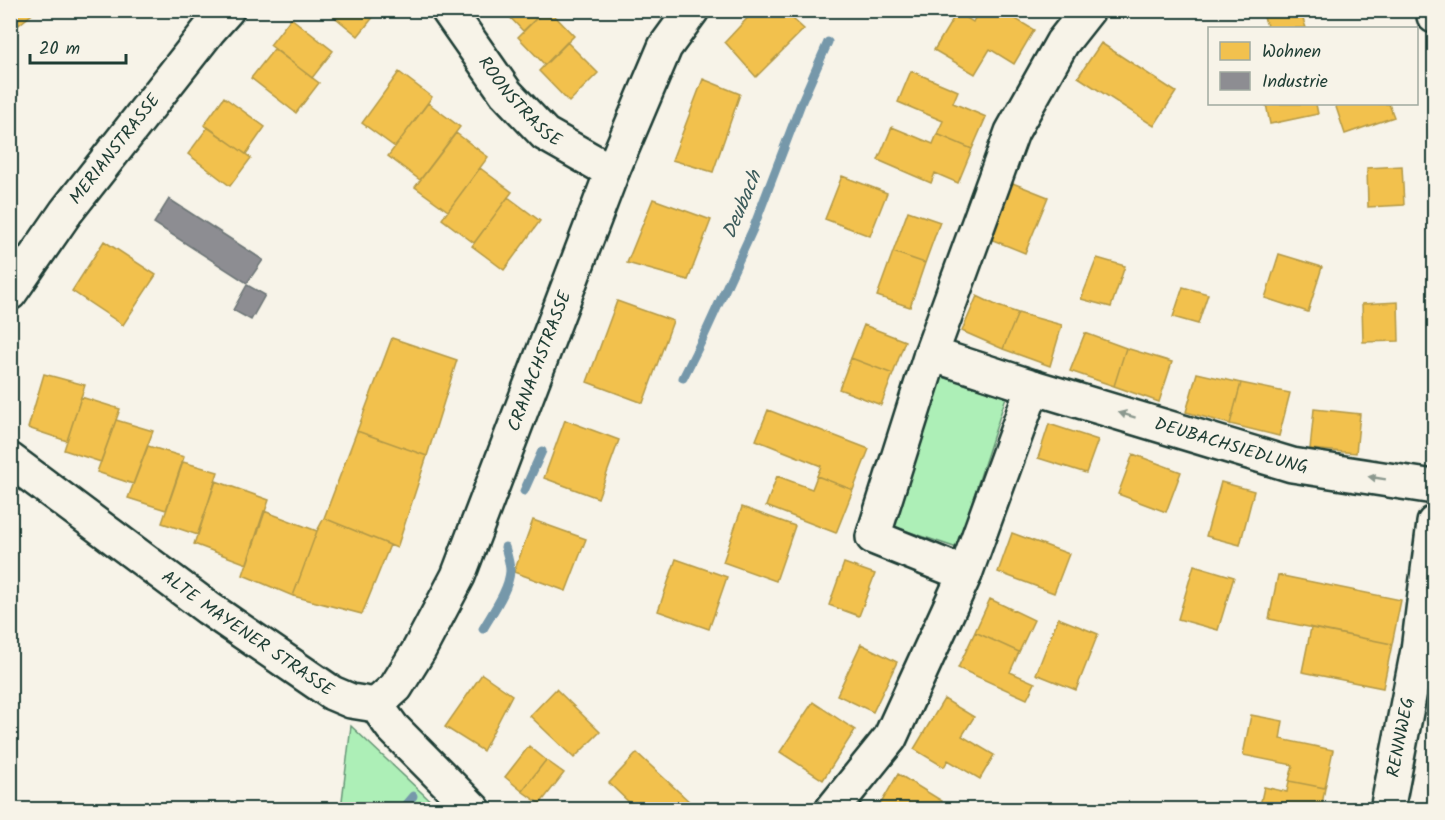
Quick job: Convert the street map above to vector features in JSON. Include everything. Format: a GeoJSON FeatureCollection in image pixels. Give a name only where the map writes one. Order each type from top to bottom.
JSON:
{"type":"FeatureCollection","features":[{"type":"Feature","properties":{"kind":"street","name":"MERIANSTRASSE"},"geometry":{"type":"LineString","coordinates":[[10,293],[66,212],[227,10]]}},
{"type":"Feature","properties":{"kind":"street","name":"ROONSTRASSE"},"geometry":{"type":"LineString","coordinates":[[448,10],[506,93],[545,134],[612,172]]}},
{"type":"Feature","properties":{"kind":"street","name":"CRANACHSTRASSE"},"geometry":{"type":"LineString","coordinates":[[376,705],[396,687],[419,650],[458,576],[612,172],[665,47],[692,10]]}},
{"type":"Feature","properties":{"kind":"street"},"geometry":{"type":"LineString","coordinates":[[965,574],[873,537],[931,354],[1012,132],[1062,43],[1088,10]]}},
{"type":"Feature","properties":{"kind":"street"},"geometry":{"type":"LineString","coordinates":[[1434,10],[1434,16]]}},
{"type":"Feature","properties":{"kind":"street","name":"DEUBACHSIEDLUNG"},"geometry":{"type":"LineString","coordinates":[[931,354],[1292,465],[1434,487]]}},
{"type":"Feature","properties":{"kind":"street"},"geometry":{"type":"LineString","coordinates":[[832,810],[890,738],[965,574],[1033,387]]}},
{"type":"Feature","properties":{"kind":"street","name":"ALTE MAYENER STRASSE"},"geometry":{"type":"LineString","coordinates":[[10,460],[208,608],[332,693],[351,701],[376,705]]}},
{"type":"Feature","properties":{"kind":"street","name":"RENNWEG"},"geometry":{"type":"LineString","coordinates":[[1387,810],[1418,650],[1434,523]]}},
{"type":"Feature","properties":{"kind":"street"},"geometry":{"type":"LineString","coordinates":[[376,705],[392,727],[474,810]]}},
{"type":"Feature","properties":{"kind":"green space"},"geometry":{"type":"Polygon","coordinates":[[[941,376],[1006,397],[957,548],[892,526],[941,376]]]}},
{"type":"Feature","properties":{"kind":"green space"},"geometry":{"type":"Polygon","coordinates":[[[351,726],[439,809],[341,809],[351,726]]]}},
{"type":"Feature","properties":{"kind":"building: Wohnen"},"geometry":{"type":"Polygon","coordinates":[[[10,10],[35,10],[36,11],[10,32],[10,10]]]}},
{"type":"Feature","properties":{"kind":"building: Wohnen"},"geometry":{"type":"Polygon","coordinates":[[[326,10],[379,10],[358,36],[326,10]]]}},
{"type":"Feature","properties":{"kind":"building: Wohnen"},"geometry":{"type":"Polygon","coordinates":[[[503,10],[545,10],[523,31],[503,10]]]}},
{"type":"Feature","properties":{"kind":"building: Wohnen"},"geometry":{"type":"Polygon","coordinates":[[[545,10],[549,10],[574,36],[545,65],[518,37],[545,10]]]}},
{"type":"Feature","properties":{"kind":"building: Wohnen"},"geometry":{"type":"Polygon","coordinates":[[[755,10],[783,10],[804,29],[756,77],[725,42],[755,10]]]}},
{"type":"Feature","properties":{"kind":"building: Wohnen"},"geometry":{"type":"Polygon","coordinates":[[[979,10],[1001,10],[1034,30],[1014,64],[990,49],[975,74],[934,50],[957,12],[973,22],[979,10]]]}},
{"type":"Feature","properties":{"kind":"building: Wohnen"},"geometry":{"type":"Polygon","coordinates":[[[1261,10],[1300,10],[1306,27],[1268,27],[1261,10]]]}},
{"type":"Feature","properties":{"kind":"building: Wohnen"},"geometry":{"type":"Polygon","coordinates":[[[291,18],[333,51],[312,78],[270,45],[291,18]]]}},
{"type":"Feature","properties":{"kind":"building: Wohnen"},"geometry":{"type":"Polygon","coordinates":[[[567,42],[598,73],[569,102],[539,71],[567,42]]]}},
{"type":"Feature","properties":{"kind":"building: Wohnen"},"geometry":{"type":"Polygon","coordinates":[[[1101,43],[1176,92],[1154,126],[1078,77],[1101,43]]]}},
{"type":"Feature","properties":{"kind":"building: Wohnen"},"geometry":{"type":"Polygon","coordinates":[[[274,49],[319,83],[296,113],[251,78],[274,49]]]}},
{"type":"Feature","properties":{"kind":"building: Wohnen"},"geometry":{"type":"Polygon","coordinates":[[[911,71],[958,91],[953,103],[986,117],[972,149],[937,134],[943,121],[898,102],[911,71]]]}},
{"type":"Feature","properties":{"kind":"building: Wohnen"},"geometry":{"type":"Polygon","coordinates":[[[399,72],[432,97],[395,147],[362,123],[399,72]]]}},
{"type":"Feature","properties":{"kind":"building: Wohnen"},"geometry":{"type":"Polygon","coordinates":[[[703,79],[740,94],[713,172],[672,160],[703,79]]]}},
{"type":"Feature","properties":{"kind":"building: Wohnen"},"geometry":{"type":"Polygon","coordinates":[[[224,97],[265,127],[246,154],[204,125],[224,97]]]}},
{"type":"Feature","properties":{"kind":"building: Wohnen"},"geometry":{"type":"Polygon","coordinates":[[[428,103],[460,127],[420,180],[388,156],[428,103]]]}},
{"type":"Feature","properties":{"kind":"building: Wohnen"},"geometry":{"type":"Polygon","coordinates":[[[1266,105],[1316,105],[1318,114],[1270,124],[1266,105]]]}},
{"type":"Feature","properties":{"kind":"building: Wohnen"},"geometry":{"type":"Polygon","coordinates":[[[1335,105],[1389,105],[1394,117],[1345,134],[1335,105]]]}},
{"type":"Feature","properties":{"kind":"building: Wohnen"},"geometry":{"type":"Polygon","coordinates":[[[208,127],[251,158],[230,186],[188,154],[208,127]]]}},
{"type":"Feature","properties":{"kind":"building: Wohnen"},"geometry":{"type":"Polygon","coordinates":[[[892,127],[933,144],[937,134],[972,149],[958,183],[935,173],[931,183],[878,160],[892,127]]]}},
{"type":"Feature","properties":{"kind":"building: Wohnen"},"geometry":{"type":"Polygon","coordinates":[[[456,133],[488,157],[448,211],[415,187],[456,133]]]}},
{"type":"Feature","properties":{"kind":"building: Wohnen"},"geometry":{"type":"Polygon","coordinates":[[[1402,166],[1404,205],[1368,207],[1367,168],[1402,166]]]}},
{"type":"Feature","properties":{"kind":"building: Wohnen"},"geometry":{"type":"Polygon","coordinates":[[[480,168],[512,192],[474,243],[442,219],[480,168]]]}},
{"type":"Feature","properties":{"kind":"building: Wohnen"},"geometry":{"type":"Polygon","coordinates":[[[842,176],[887,193],[870,236],[825,219],[842,176]]]}},
{"type":"Feature","properties":{"kind":"building: Wohnen"},"geometry":{"type":"Polygon","coordinates":[[[1010,182],[1048,197],[1025,253],[988,238],[1010,182]]]}},
{"type":"Feature","properties":{"kind":"building: Wohnen"},"geometry":{"type":"Polygon","coordinates":[[[508,197],[540,221],[504,270],[472,246],[508,197]]]}},
{"type":"Feature","properties":{"kind":"building: Wohnen"},"geometry":{"type":"Polygon","coordinates":[[[653,199],[711,220],[688,280],[627,263],[653,199]]]}},
{"type":"Feature","properties":{"kind":"building: Wohnen"},"geometry":{"type":"Polygon","coordinates":[[[908,211],[940,222],[925,263],[893,252],[908,211]]]}},
{"type":"Feature","properties":{"kind":"building: Wohnen"},"geometry":{"type":"Polygon","coordinates":[[[104,241],[156,275],[123,325],[72,291],[104,241]]]}},
{"type":"Feature","properties":{"kind":"building: Wohnen"},"geometry":{"type":"Polygon","coordinates":[[[893,252],[925,263],[910,307],[877,296],[893,252]]]}},
{"type":"Feature","properties":{"kind":"building: Wohnen"},"geometry":{"type":"Polygon","coordinates":[[[1279,254],[1322,267],[1308,312],[1265,298],[1279,254]]]}},
{"type":"Feature","properties":{"kind":"building: Wohnen"},"geometry":{"type":"Polygon","coordinates":[[[1097,258],[1125,266],[1111,307],[1081,299],[1097,258]]]}},
{"type":"Feature","properties":{"kind":"building: Wohnen"},"geometry":{"type":"Polygon","coordinates":[[[1183,287],[1208,294],[1198,324],[1173,317],[1183,287]]]}},
{"type":"Feature","properties":{"kind":"building: Wohnen"},"geometry":{"type":"Polygon","coordinates":[[[977,296],[1018,313],[1003,349],[962,331],[977,296]]]}},
{"type":"Feature","properties":{"kind":"building: Wohnen"},"geometry":{"type":"Polygon","coordinates":[[[617,301],[673,321],[643,403],[587,382],[617,301]]]}},
{"type":"Feature","properties":{"kind":"building: Wohnen"},"geometry":{"type":"Polygon","coordinates":[[[1398,302],[1399,341],[1363,342],[1362,304],[1398,302]]]}},
{"type":"Feature","properties":{"kind":"building: Wohnen"},"geometry":{"type":"Polygon","coordinates":[[[1018,313],[1062,325],[1050,366],[1003,349],[1018,313]]]}},
{"type":"Feature","properties":{"kind":"building: Wohnen"},"geometry":{"type":"Polygon","coordinates":[[[864,325],[905,341],[893,374],[851,358],[864,325]]]}},
{"type":"Feature","properties":{"kind":"building: Wohnen"},"geometry":{"type":"Polygon","coordinates":[[[1085,333],[1126,348],[1114,386],[1070,371],[1085,333]]]}},
{"type":"Feature","properties":{"kind":"building: Wohnen"},"geometry":{"type":"Polygon","coordinates":[[[392,338],[457,360],[427,456],[357,431],[392,338]]]}},
{"type":"Feature","properties":{"kind":"building: Wohnen"},"geometry":{"type":"Polygon","coordinates":[[[1126,348],[1172,362],[1159,402],[1114,386],[1126,348]]]}},
{"type":"Feature","properties":{"kind":"building: Wohnen"},"geometry":{"type":"Polygon","coordinates":[[[851,358],[893,374],[881,405],[839,389],[851,358]]]}},
{"type":"Feature","properties":{"kind":"building: Wohnen"},"geometry":{"type":"Polygon","coordinates":[[[1197,373],[1241,383],[1230,424],[1186,412],[1197,373]]]}},
{"type":"Feature","properties":{"kind":"building: Wohnen"},"geometry":{"type":"Polygon","coordinates":[[[44,374],[85,385],[67,441],[28,428],[44,374]]]}},
{"type":"Feature","properties":{"kind":"building: Wohnen"},"geometry":{"type":"Polygon","coordinates":[[[1241,383],[1290,393],[1279,436],[1230,424],[1241,383]]]}},
{"type":"Feature","properties":{"kind":"building: Wohnen"},"geometry":{"type":"Polygon","coordinates":[[[81,397],[120,409],[101,462],[64,450],[81,397]]]}},
{"type":"Feature","properties":{"kind":"building: Wohnen"},"geometry":{"type":"Polygon","coordinates":[[[1314,409],[1360,414],[1356,453],[1310,449],[1314,409]]]}},
{"type":"Feature","properties":{"kind":"building: Wohnen"},"geometry":{"type":"Polygon","coordinates":[[[768,410],[869,449],[853,490],[817,476],[821,466],[756,440],[768,410]]]}},
{"type":"Feature","properties":{"kind":"building: Wohnen"},"geometry":{"type":"Polygon","coordinates":[[[116,420],[153,431],[133,484],[97,472],[116,420]]]}},
{"type":"Feature","properties":{"kind":"building: Wohnen"},"geometry":{"type":"Polygon","coordinates":[[[565,420],[619,440],[598,498],[544,478],[565,420]]]}},
{"type":"Feature","properties":{"kind":"building: Wohnen"},"geometry":{"type":"Polygon","coordinates":[[[1049,424],[1098,440],[1086,473],[1038,458],[1049,424]]]}},
{"type":"Feature","properties":{"kind":"building: Wohnen"},"geometry":{"type":"Polygon","coordinates":[[[357,431],[427,456],[397,548],[324,518],[357,431]]]}},
{"type":"Feature","properties":{"kind":"building: Wohnen"},"geometry":{"type":"Polygon","coordinates":[[[148,446],[184,457],[166,510],[128,498],[148,446]]]}},
{"type":"Feature","properties":{"kind":"building: Wohnen"},"geometry":{"type":"Polygon","coordinates":[[[1133,454],[1181,472],[1166,512],[1118,494],[1133,454]]]}},
{"type":"Feature","properties":{"kind":"building: Wohnen"},"geometry":{"type":"Polygon","coordinates":[[[183,462],[218,472],[198,535],[162,523],[183,462]]]}},
{"type":"Feature","properties":{"kind":"building: Wohnen"},"geometry":{"type":"Polygon","coordinates":[[[777,476],[812,489],[817,476],[853,490],[836,533],[766,506],[777,476]]]}},
{"type":"Feature","properties":{"kind":"building: Wohnen"},"geometry":{"type":"Polygon","coordinates":[[[216,481],[269,500],[247,564],[194,544],[216,481]]]}},
{"type":"Feature","properties":{"kind":"building: Wohnen"},"geometry":{"type":"Polygon","coordinates":[[[1221,482],[1254,491],[1240,545],[1206,536],[1221,482]]]}},
{"type":"Feature","properties":{"kind":"building: Wohnen"},"geometry":{"type":"Polygon","coordinates":[[[742,507],[795,526],[776,581],[723,562],[742,507]]]}},
{"type":"Feature","properties":{"kind":"building: Wohnen"},"geometry":{"type":"Polygon","coordinates":[[[264,511],[317,531],[293,596],[243,575],[264,511]]]}},
{"type":"Feature","properties":{"kind":"building: Wohnen"},"geometry":{"type":"Polygon","coordinates":[[[324,518],[390,545],[362,614],[293,596],[324,518]]]}},
{"type":"Feature","properties":{"kind":"building: Wohnen"},"geometry":{"type":"Polygon","coordinates":[[[533,520],[586,539],[566,591],[514,572],[533,520]]]}},
{"type":"Feature","properties":{"kind":"building: Wohnen"},"geometry":{"type":"Polygon","coordinates":[[[1012,533],[1069,554],[1054,593],[998,572],[1012,533]]]}},
{"type":"Feature","properties":{"kind":"building: Wohnen"},"geometry":{"type":"Polygon","coordinates":[[[676,559],[727,577],[709,629],[658,611],[676,559]]]}},
{"type":"Feature","properties":{"kind":"building: Wohnen"},"geometry":{"type":"Polygon","coordinates":[[[844,563],[875,574],[859,616],[829,605],[844,563]]]}},
{"type":"Feature","properties":{"kind":"building: Wohnen"},"geometry":{"type":"Polygon","coordinates":[[[1194,565],[1234,577],[1218,630],[1178,619],[1194,565]]]}},
{"type":"Feature","properties":{"kind":"building: Wohnen"},"geometry":{"type":"Polygon","coordinates":[[[1278,575],[1401,600],[1392,644],[1269,619],[1278,575]]]}},
{"type":"Feature","properties":{"kind":"building: Wohnen"},"geometry":{"type":"Polygon","coordinates":[[[990,599],[1034,620],[1019,652],[975,632],[990,599]]]}},
{"type":"Feature","properties":{"kind":"building: Wohnen"},"geometry":{"type":"Polygon","coordinates":[[[1058,618],[1098,634],[1076,690],[1036,674],[1058,618]]]}},
{"type":"Feature","properties":{"kind":"building: Wohnen"},"geometry":{"type":"Polygon","coordinates":[[[1311,628],[1392,644],[1383,688],[1302,672],[1311,628]]]}},
{"type":"Feature","properties":{"kind":"building: Wohnen"},"geometry":{"type":"Polygon","coordinates":[[[975,632],[1019,652],[1010,672],[1035,683],[1027,699],[958,668],[975,632]]]}},
{"type":"Feature","properties":{"kind":"building: Wohnen"},"geometry":{"type":"Polygon","coordinates":[[[861,644],[897,662],[873,712],[837,695],[861,644]]]}},
{"type":"Feature","properties":{"kind":"building: Wohnen"},"geometry":{"type":"Polygon","coordinates":[[[482,674],[512,695],[483,751],[445,727],[482,674]]]}},
{"type":"Feature","properties":{"kind":"building: Wohnen"},"geometry":{"type":"Polygon","coordinates":[[[556,689],[600,732],[574,758],[530,716],[556,689]]]}},
{"type":"Feature","properties":{"kind":"building: Wohnen"},"geometry":{"type":"Polygon","coordinates":[[[944,699],[974,717],[962,736],[994,755],[980,779],[948,760],[944,767],[914,749],[944,699]]]}},
{"type":"Feature","properties":{"kind":"building: Wohnen"},"geometry":{"type":"Polygon","coordinates":[[[813,702],[855,730],[823,780],[780,752],[813,702]]]}},
{"type":"Feature","properties":{"kind":"building: Wohnen"},"geometry":{"type":"Polygon","coordinates":[[[1251,715],[1283,721],[1280,739],[1333,750],[1325,788],[1289,781],[1293,765],[1243,755],[1251,715]]]}},
{"type":"Feature","properties":{"kind":"building: Wohnen"},"geometry":{"type":"Polygon","coordinates":[[[529,746],[546,760],[522,791],[505,777],[529,746]]]}},
{"type":"Feature","properties":{"kind":"building: Wohnen"},"geometry":{"type":"Polygon","coordinates":[[[637,753],[691,803],[686,810],[637,810],[609,783],[637,753]]]}},
{"type":"Feature","properties":{"kind":"building: Wohnen"},"geometry":{"type":"Polygon","coordinates":[[[546,760],[564,773],[540,804],[522,791],[546,760]]]}},
{"type":"Feature","properties":{"kind":"building: Wohnen"},"geometry":{"type":"Polygon","coordinates":[[[898,774],[942,801],[937,810],[877,810],[898,774]]]}},
{"type":"Feature","properties":{"kind":"building: Wohnen"},"geometry":{"type":"Polygon","coordinates":[[[1289,781],[1325,788],[1321,810],[1259,810],[1264,787],[1287,792],[1289,781]]]}},
{"type":"Feature","properties":{"kind":"building: Industrie"},"geometry":{"type":"Polygon","coordinates":[[[169,199],[263,260],[247,283],[154,223],[169,199]]]}},
{"type":"Feature","properties":{"kind":"building: Industrie"},"geometry":{"type":"Polygon","coordinates":[[[247,285],[265,295],[251,320],[233,310],[247,285]]]}},
{"type":"Feature","properties":{"kind":"waterway","name":"Deubach"},"geometry":{"type":"LineString","coordinates":[[683,378],[753,229],[802,101],[828,42]]}},
{"type":"Feature","properties":{"kind":"waterway","name":"Deubach"},"geometry":{"type":"LineString","coordinates":[[524,491],[542,451]]}},
{"type":"Feature","properties":{"kind":"waterway","name":"Deubach"},"geometry":{"type":"LineString","coordinates":[[483,629],[507,586],[510,565],[505,547]]}},
{"type":"Feature","properties":{"kind":"waterway","name":"Deubach"},"geometry":{"type":"LineString","coordinates":[[401,810],[413,796]]}}]}
